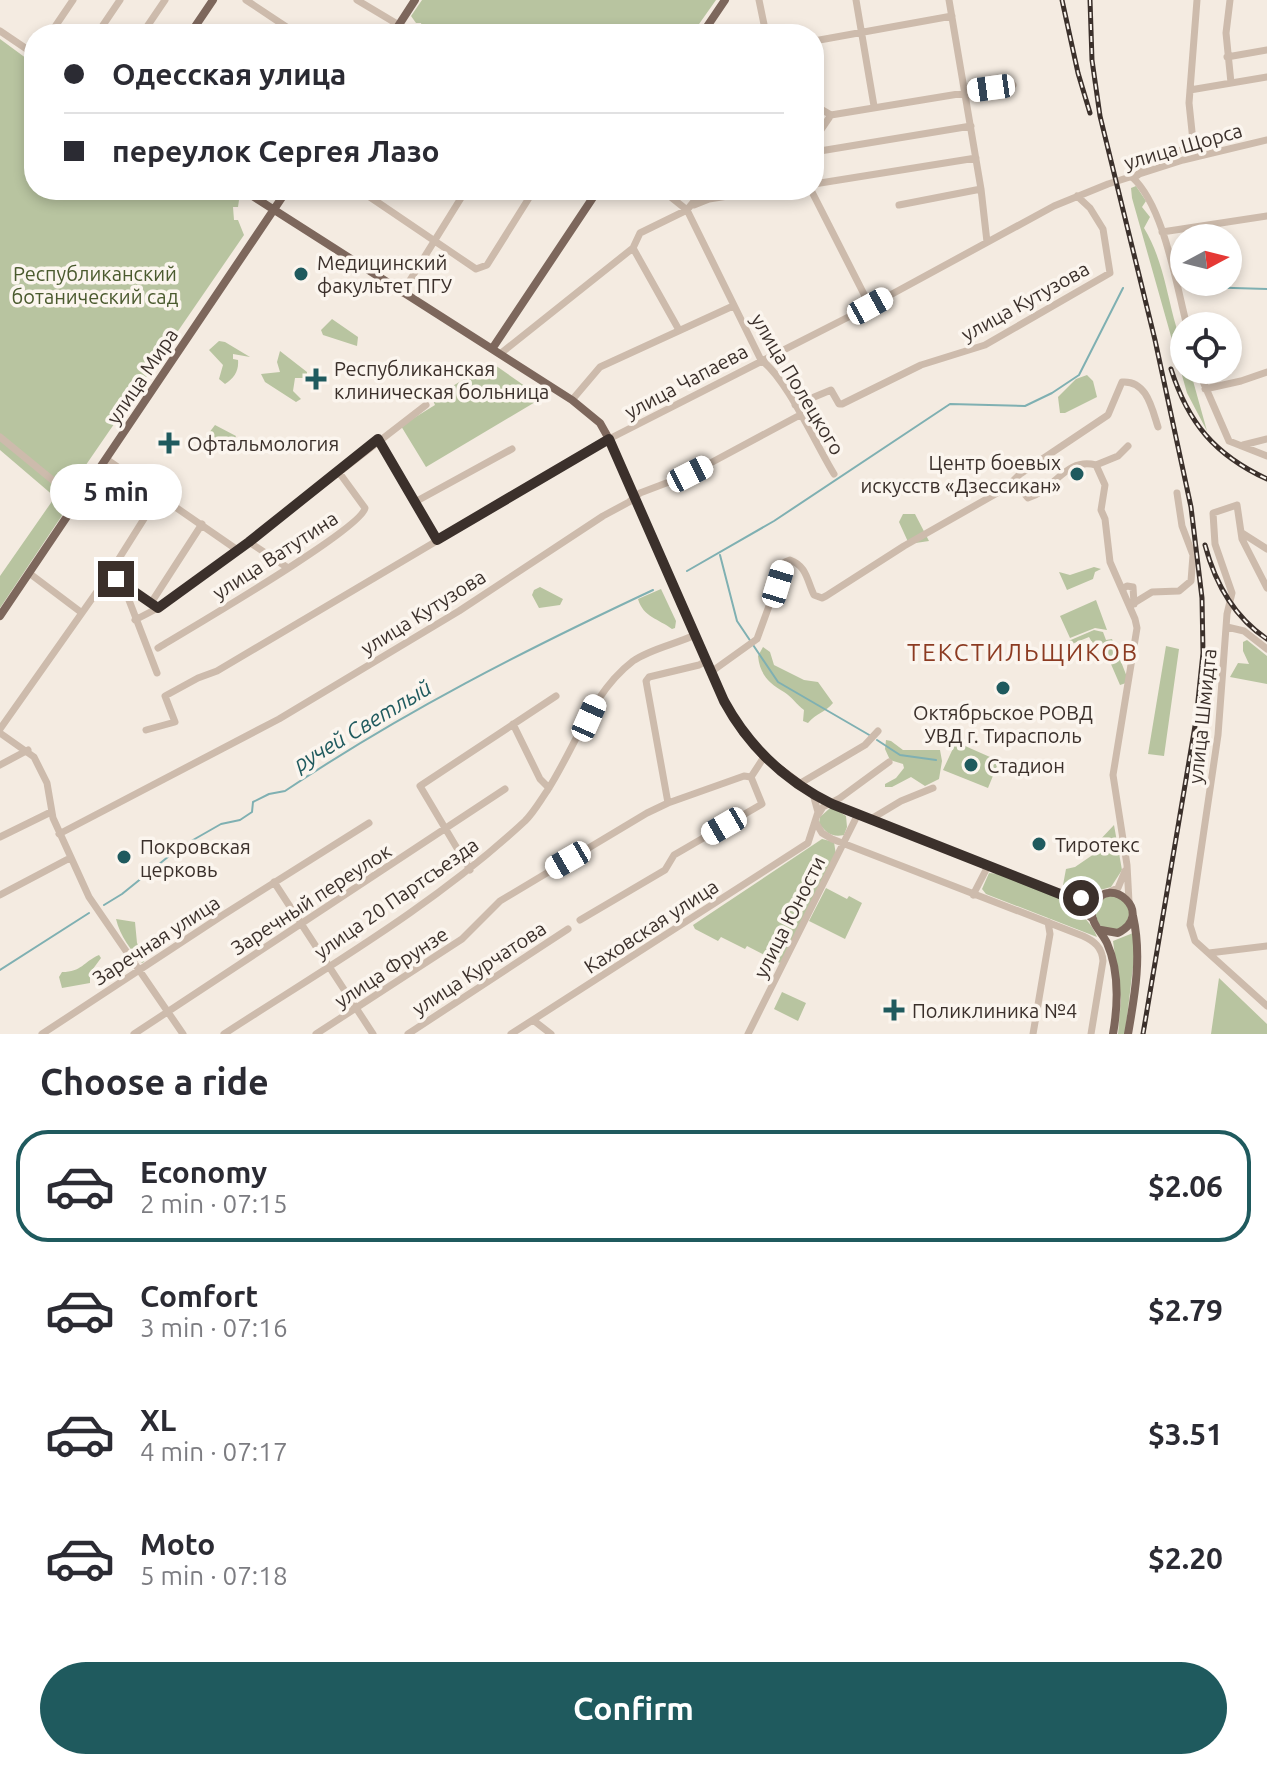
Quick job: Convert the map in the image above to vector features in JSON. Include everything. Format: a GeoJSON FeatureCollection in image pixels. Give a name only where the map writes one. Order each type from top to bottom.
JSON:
{"type":"FeatureCollection","features":[{"type":"Feature","properties":{"kind":"main road"},"geometry":{"type":"LineString","coordinates":[[197,24],[213,0]]}},
{"type":"Feature","properties":{"kind":"main road"},"geometry":{"type":"LineString","coordinates":[[400,24],[415,0]]}},
{"type":"Feature","properties":{"kind":"main road"},"geometry":{"type":"LineString","coordinates":[[709,24],[725,0]]}},
{"type":"Feature","properties":{"kind":"main road"},"geometry":{"type":"LineString","coordinates":[[258,200],[572,400],[600,423],[732,715],[764,757],[813,794],[832,804],[988,866],[1060,894],[1081,898],[1119,894],[1129,902],[1138,942],[1138,957],[1128,1034]]}},
{"type":"Feature","properties":{"kind":"main road","name":"улица Мира"},"geometry":{"type":"LineString","coordinates":[[0,616],[280,200]]}},
{"type":"Feature","properties":{"kind":"main road"},"geometry":{"type":"LineString","coordinates":[[496,352],[592,200]]}},
{"type":"Feature","properties":{"kind":"main road"},"geometry":{"type":"LineString","coordinates":[[1060,894],[1093,919],[1101,930],[1116,995],[1113,1034]]}},
{"type":"Feature","properties":{"kind":"main road"},"geometry":{"type":"LineString","coordinates":[[1093,919],[1094,905],[1103,895]]}},
{"type":"Feature","properties":{"kind":"main road"},"geometry":{"type":"LineString","coordinates":[[1101,930],[1112,934],[1128,926],[1132,915]]}},
{"type":"Feature","properties":{"kind":"street"},"geometry":{"type":"LineString","coordinates":[[57,24],[73,0]]}},
{"type":"Feature","properties":{"kind":"street"},"geometry":{"type":"LineString","coordinates":[[104,24],[120,0]]}},
{"type":"Feature","properties":{"kind":"street"},"geometry":{"type":"LineString","coordinates":[[149,24],[165,0]]}},
{"type":"Feature","properties":{"kind":"street"},"geometry":{"type":"LineString","coordinates":[[246,0],[282,24]]}},
{"type":"Feature","properties":{"kind":"street"},"geometry":{"type":"LineString","coordinates":[[357,0],[397,24]]}},
{"type":"Feature","properties":{"kind":"street"},"geometry":{"type":"LineString","coordinates":[[759,0],[764,24]]}},
{"type":"Feature","properties":{"kind":"street"},"geometry":{"type":"LineString","coordinates":[[856,0],[874,106]]}},
{"type":"Feature","properties":{"kind":"street"},"geometry":{"type":"LineString","coordinates":[[949,0],[987,242]]}},
{"type":"Feature","properties":{"kind":"street"},"geometry":{"type":"LineString","coordinates":[[1183,312],[1162,232],[1135,176],[1143,163],[1190,147],[1193,141],[1190,90],[1197,0]]}},
{"type":"Feature","properties":{"kind":"street"},"geometry":{"type":"LineString","coordinates":[[1230,0],[1227,57],[1231,83]]}},
{"type":"Feature","properties":{"kind":"street"},"geometry":{"type":"LineString","coordinates":[[824,39],[952,16]]}},
{"type":"Feature","properties":{"kind":"street"},"geometry":{"type":"LineString","coordinates":[[0,31],[24,47]]}},
{"type":"Feature","properties":{"kind":"street"},"geometry":{"type":"LineString","coordinates":[[1227,57],[1267,50]]}},
{"type":"Feature","properties":{"kind":"street"},"geometry":{"type":"LineString","coordinates":[[1190,90],[1267,77]]}},
{"type":"Feature","properties":{"kind":"street"},"geometry":{"type":"LineString","coordinates":[[824,111],[831,115],[1013,85]]}},
{"type":"Feature","properties":{"kind":"street"},"geometry":{"type":"LineString","coordinates":[[824,125],[831,115]]}},
{"type":"Feature","properties":{"kind":"street"},"geometry":{"type":"LineString","coordinates":[[824,150],[971,126]]}},
{"type":"Feature","properties":{"kind":"street","name":"улица Щорса"},"geometry":{"type":"LineString","coordinates":[[1108,184],[1205,153],[1267,140]]}},
{"type":"Feature","properties":{"kind":"street"},"geometry":{"type":"LineString","coordinates":[[824,182],[976,158]]}},
{"type":"Feature","properties":{"kind":"street","name":"улица Чапаева"},"geometry":{"type":"LineString","coordinates":[[146,730],[175,722],[165,696],[217,671],[609,439],[1077,196],[1108,184]]}},
{"type":"Feature","properties":{"kind":"street"},"geometry":{"type":"LineString","coordinates":[[899,205],[981,189]]}},
{"type":"Feature","properties":{"kind":"street","name":"улица Кутузова"},"geometry":{"type":"LineString","coordinates":[[831,390],[842,404],[921,365],[974,350],[1110,273],[1103,229],[1090,208],[1077,196]]}},
{"type":"Feature","properties":{"kind":"street"},"geometry":{"type":"LineString","coordinates":[[374,200],[476,269],[483,267],[527,200]]}},
{"type":"Feature","properties":{"kind":"street"},"geometry":{"type":"LineString","coordinates":[[402,293],[460,200]]}},
{"type":"Feature","properties":{"kind":"street","name":"улица Полецкого"},"geometry":{"type":"LineString","coordinates":[[678,200],[690,208],[733,306],[761,360],[769,366],[795,405],[834,474]]}},
{"type":"Feature","properties":{"kind":"street"},"geometry":{"type":"LineString","coordinates":[[690,208],[696,200]]}},
{"type":"Feature","properties":{"kind":"street"},"geometry":{"type":"LineString","coordinates":[[496,352],[633,248],[640,233],[707,200]]}},
{"type":"Feature","properties":{"kind":"street"},"geometry":{"type":"LineString","coordinates":[[816,200],[870,306]]}},
{"type":"Feature","properties":{"kind":"street"},"geometry":{"type":"LineString","coordinates":[[1162,232],[1267,216]]}},
{"type":"Feature","properties":{"kind":"street"},"geometry":{"type":"LineString","coordinates":[[633,248],[679,330]]}},
{"type":"Feature","properties":{"kind":"street"},"geometry":{"type":"LineString","coordinates":[[572,400],[600,367],[733,306]]}},
{"type":"Feature","properties":{"kind":"street"},"geometry":{"type":"LineString","coordinates":[[1205,389],[1267,372]]}},
{"type":"Feature","properties":{"kind":"street"},"geometry":{"type":"LineString","coordinates":[[711,672],[752,644],[765,624],[785,562],[790,560],[799,564],[810,580],[812,592],[822,598],[1006,488],[1108,415],[1122,382],[1128,381],[1147,395],[1158,427]]}},
{"type":"Feature","properties":{"kind":"street"},"geometry":{"type":"LineString","coordinates":[[1203,384],[1229,441],[1267,456]]}},
{"type":"Feature","properties":{"kind":"street"},"geometry":{"type":"LineString","coordinates":[[795,405],[840,385]]}},
{"type":"Feature","properties":{"kind":"street"},"geometry":{"type":"LineString","coordinates":[[135,620],[158,608],[249,542],[378,439],[426,405]]}},
{"type":"Feature","properties":{"kind":"street","name":"улица Кутузова"},"geometry":{"type":"LineString","coordinates":[[59,834],[279,719],[459,611],[640,493],[690,474],[800,415]]}},
{"type":"Feature","properties":{"kind":"street"},"geometry":{"type":"LineString","coordinates":[[0,437],[78,501]]}},
{"type":"Feature","properties":{"kind":"street"},"geometry":{"type":"LineString","coordinates":[[378,439],[437,540]]}},
{"type":"Feature","properties":{"kind":"street"},"geometry":{"type":"LineString","coordinates":[[1241,445],[1252,445],[1267,439]]}},
{"type":"Feature","properties":{"kind":"street"},"geometry":{"type":"LineString","coordinates":[[1015,479],[1031,498],[1047,489],[1063,472],[1084,462],[1096,465],[1118,456],[1128,446]]}},
{"type":"Feature","properties":{"kind":"street"},"geometry":{"type":"LineString","coordinates":[[415,502],[512,449]]}},
{"type":"Feature","properties":{"kind":"street"},"geometry":{"type":"LineString","coordinates":[[106,459],[236,549]]}},
{"type":"Feature","properties":{"kind":"street"},"geometry":{"type":"LineString","coordinates":[[1096,465],[1105,485],[1101,510],[1105,519],[1110,562],[1135,619]]}},
{"type":"Feature","properties":{"kind":"street","name":"улица Ватутина"},"geometry":{"type":"LineString","coordinates":[[158,648],[339,535],[365,512],[338,471]]}},
{"type":"Feature","properties":{"kind":"street"},"geometry":{"type":"LineString","coordinates":[[1134,603],[1152,592],[1179,591],[1191,581],[1193,555],[1182,526],[1177,493]]}},
{"type":"Feature","properties":{"kind":"street"},"geometry":{"type":"LineString","coordinates":[[159,495],[108,576],[0,731],[34,757],[47,783],[51,812],[59,834],[89,897],[183,1034]]}},
{"type":"Feature","properties":{"kind":"street","name":"улица Шмидта"},"geometry":{"type":"LineString","coordinates":[[1266,586],[1242,539],[1237,505],[1213,513],[1214,537],[1232,596],[1218,735],[1190,925],[1195,941],[1267,1006]]}},
{"type":"Feature","properties":{"kind":"street"},"geometry":{"type":"LineString","coordinates":[[151,603],[202,524]]}},
{"type":"Feature","properties":{"kind":"street"},"geometry":{"type":"LineString","coordinates":[[1242,533],[1267,549]]}},
{"type":"Feature","properties":{"kind":"street"},"geometry":{"type":"LineString","coordinates":[[249,542],[288,568]]}},
{"type":"Feature","properties":{"kind":"street"},"geometry":{"type":"LineString","coordinates":[[29,573],[82,613]]}},
{"type":"Feature","properties":{"kind":"street"},"geometry":{"type":"LineString","coordinates":[[108,576],[122,582],[158,608]]}},
{"type":"Feature","properties":{"kind":"street"},"geometry":{"type":"LineString","coordinates":[[122,582],[157,673]]}},
{"type":"Feature","properties":{"kind":"street"},"geometry":{"type":"LineString","coordinates":[[1122,589],[1133,587],[1136,645],[1113,775],[1127,865],[1129,902]]}},
{"type":"Feature","properties":{"kind":"street"},"geometry":{"type":"LineString","coordinates":[[1227,627],[1244,631],[1267,649]]}},
{"type":"Feature","properties":{"kind":"street","name":"улица 20 Партсъезда"},"geometry":{"type":"LineString","coordinates":[[224,1034],[470,870],[527,819],[549,788],[598,697],[619,674],[636,659],[695,635]]}},
{"type":"Feature","properties":{"kind":"street"},"geometry":{"type":"LineString","coordinates":[[668,803],[646,681],[649,677],[706,661]]}},
{"type":"Feature","properties":{"kind":"street"},"geometry":{"type":"LineString","coordinates":[[470,870],[420,786],[556,696]]}},
{"type":"Feature","properties":{"kind":"street"},"geometry":{"type":"LineString","coordinates":[[513,724],[540,779],[549,788]]}},
{"type":"Feature","properties":{"kind":"street"},"geometry":{"type":"LineString","coordinates":[[799,784],[865,745],[878,731]]}},
{"type":"Feature","properties":{"kind":"street"},"geometry":{"type":"LineString","coordinates":[[0,765],[28,750]]}},
{"type":"Feature","properties":{"kind":"street"},"geometry":{"type":"LineString","coordinates":[[580,920],[665,870],[674,855],[762,804],[751,777],[764,757]]}},
{"type":"Feature","properties":{"kind":"street"},"geometry":{"type":"LineString","coordinates":[[808,843],[823,807],[832,804],[889,762]]}},
{"type":"Feature","properties":{"kind":"street","name":"улица Фрунзе"},"geometry":{"type":"LineString","coordinates":[[316,1034],[466,936],[481,917],[500,901],[668,803],[744,776],[751,777]]}},
{"type":"Feature","properties":{"kind":"street"},"geometry":{"type":"LineString","coordinates":[[871,819],[901,801],[933,788]]}},
{"type":"Feature","properties":{"kind":"street","name":"Заречный переулок"},"geometry":{"type":"LineString","coordinates":[[134,1034],[505,789]]}},
{"type":"Feature","properties":{"kind":"street"},"geometry":{"type":"LineString","coordinates":[[813,794],[823,834],[1048,922],[1105,948]]}},
{"type":"Feature","properties":{"kind":"street"},"geometry":{"type":"LineString","coordinates":[[0,837],[51,812]]}},
{"type":"Feature","properties":{"kind":"street","name":"улица Юности"},"geometry":{"type":"LineString","coordinates":[[748,1034],[858,814]]}},
{"type":"Feature","properties":{"kind":"street","name":"Заречная улица"},"geometry":{"type":"LineString","coordinates":[[42,1034],[369,823]]}},
{"type":"Feature","properties":{"kind":"street","name":"Каховская улица"},"geometry":{"type":"LineString","coordinates":[[511,1034],[823,834]]}},
{"type":"Feature","properties":{"kind":"street"},"geometry":{"type":"LineString","coordinates":[[0,895],[70,858]]}},
{"type":"Feature","properties":{"kind":"street"},"geometry":{"type":"LineString","coordinates":[[1103,895],[1118,888],[1127,865]]}},
{"type":"Feature","properties":{"kind":"street"},"geometry":{"type":"LineString","coordinates":[[973,895],[988,866]]}},
{"type":"Feature","properties":{"kind":"street"},"geometry":{"type":"LineString","coordinates":[[274,882],[373,1034]]}},
{"type":"Feature","properties":{"kind":"street"},"geometry":{"type":"LineString","coordinates":[[1033,1034],[1050,934],[1048,922]]}},
{"type":"Feature","properties":{"kind":"street","name":"улица Курчатова"},"geometry":{"type":"LineString","coordinates":[[408,1034],[568,929]]}},
{"type":"Feature","properties":{"kind":"street"},"geometry":{"type":"LineString","coordinates":[[1091,1034],[1105,948],[1112,934]]}},
{"type":"Feature","properties":{"kind":"street"},"geometry":{"type":"LineString","coordinates":[[1209,953],[1267,946]]}},
{"type":"Feature","properties":{"kind":"street"},"geometry":{"type":"LineString","coordinates":[[533,1020],[551,1034]]}},
{"type":"Feature","properties":{"kind":"green space"},"geometry":{"type":"Polygon","coordinates":[[[422,0],[716,0],[699,24],[421,24],[416,23],[411,16],[422,0]]]}},
{"type":"Feature","properties":{"kind":"green space","name":"Республиканский ботанический сад"},"geometry":{"type":"Polygon","coordinates":[[[0,39],[24,57],[24,200],[239,200],[238,207],[233,207],[234,220],[238,220],[244,235],[68,491],[0,434],[0,39]]]}},
{"type":"Feature","properties":{"kind":"green space"},"geometry":{"type":"Polygon","coordinates":[[[1136,186],[1146,201],[1142,207],[1150,217],[1144,228],[1159,261],[1173,312],[1170,312],[1170,333],[1132,198],[1131,188],[1136,186]]]}},
{"type":"Feature","properties":{"kind":"green space"},"geometry":{"type":"Polygon","coordinates":[[[332,319],[358,337],[357,346],[323,335],[321,330],[332,319]]]}},
{"type":"Feature","properties":{"kind":"green space"},"geometry":{"type":"Polygon","coordinates":[[[219,341],[250,357],[233,354],[233,359],[238,360],[238,368],[225,384],[219,379],[223,365],[209,350],[219,341]]]}},
{"type":"Feature","properties":{"kind":"green space"},"geometry":{"type":"Polygon","coordinates":[[[280,351],[307,372],[307,378],[295,378],[293,391],[301,399],[296,402],[265,382],[261,374],[280,372],[277,362],[280,351]]]}},
{"type":"Feature","properties":{"kind":"green space"},"geometry":{"type":"Polygon","coordinates":[[[492,363],[542,398],[426,467],[401,426],[435,405],[432,398],[492,363]]]}},
{"type":"Feature","properties":{"kind":"green space"},"geometry":{"type":"Polygon","coordinates":[[[1087,375],[1093,381],[1097,397],[1060,413],[1058,397],[1076,379],[1087,375]]]}},
{"type":"Feature","properties":{"kind":"green space"},"geometry":{"type":"Polygon","coordinates":[[[1184,384],[1194,384],[1207,431],[1184,384]]]}},
{"type":"Feature","properties":{"kind":"green space"},"geometry":{"type":"Polygon","coordinates":[[[215,425],[236,436],[233,443],[212,451],[206,446],[205,438],[215,425]]]}},
{"type":"Feature","properties":{"kind":"green space"},"geometry":{"type":"Polygon","coordinates":[[[0,440],[59,489],[67,508],[0,608],[0,576],[55,497],[0,450],[0,440]]]}},
{"type":"Feature","properties":{"kind":"green space"},"geometry":{"type":"Polygon","coordinates":[[[903,514],[915,514],[929,541],[909,544],[899,522],[903,514]]]}},
{"type":"Feature","properties":{"kind":"green space"},"geometry":{"type":"Polygon","coordinates":[[[1094,567],[1101,569],[1095,572],[1093,579],[1067,590],[1059,572],[1070,575],[1094,567]]]}},
{"type":"Feature","properties":{"kind":"green space"},"geometry":{"type":"Polygon","coordinates":[[[540,587],[563,599],[560,605],[539,608],[532,595],[540,587]]]}},
{"type":"Feature","properties":{"kind":"green space"},"geometry":{"type":"Polygon","coordinates":[[[661,589],[676,621],[672,629],[648,614],[638,599],[661,589]]]}},
{"type":"Feature","properties":{"kind":"green space"},"geometry":{"type":"Polygon","coordinates":[[[1096,600],[1107,630],[1095,628],[1070,638],[1060,616],[1096,600]]]}},
{"type":"Feature","properties":{"kind":"green space"},"geometry":{"type":"Polygon","coordinates":[[[1094,630],[1103,632],[1106,640],[1112,639],[1129,682],[1120,685],[1101,641],[1093,644],[1089,637],[1067,646],[1066,642],[1094,630]]]}},
{"type":"Feature","properties":{"kind":"green space"},"geometry":{"type":"Polygon","coordinates":[[[1247,640],[1267,656],[1267,684],[1230,677],[1238,663],[1249,664],[1243,651],[1243,642],[1247,640]]]}},
{"type":"Feature","properties":{"kind":"green space"},"geometry":{"type":"Polygon","coordinates":[[[1166,646],[1179,649],[1164,756],[1148,754],[1166,646]]]}},
{"type":"Feature","properties":{"kind":"green space"},"geometry":{"type":"Polygon","coordinates":[[[763,647],[770,652],[774,665],[804,680],[818,682],[833,703],[808,723],[803,721],[804,710],[763,673],[758,656],[763,647]]]}},
{"type":"Feature","properties":{"kind":"green space"},"geometry":{"type":"Polygon","coordinates":[[[886,740],[903,750],[940,750],[939,779],[925,786],[911,777],[892,787],[885,787],[904,768],[903,764],[890,760],[885,749],[886,740]]]}},
{"type":"Feature","properties":{"kind":"green space","name":"Стадион"},"geometry":{"type":"Polygon","coordinates":[[[956,742],[999,761],[988,788],[943,770],[956,742]]]}},
{"type":"Feature","properties":{"kind":"green space"},"geometry":{"type":"Polygon","coordinates":[[[829,809],[846,816],[844,835],[829,834],[819,823],[820,817],[829,809]]]}},
{"type":"Feature","properties":{"kind":"green space"},"geometry":{"type":"Polygon","coordinates":[[[1114,825],[1122,870],[1111,887],[1086,894],[1063,885],[1066,869],[1075,867],[1094,854],[1097,843],[1114,825]]]}},
{"type":"Feature","properties":{"kind":"green space"},"geometry":{"type":"Polygon","coordinates":[[[822,839],[834,842],[836,855],[782,964],[747,946],[745,949],[721,937],[718,941],[695,929],[693,925],[822,839]]]}},
{"type":"Feature","properties":{"kind":"green space"},"geometry":{"type":"Polygon","coordinates":[[[989,873],[1018,879],[1067,903],[1091,925],[1097,937],[986,894],[982,889],[989,873]]]}},
{"type":"Feature","properties":{"kind":"green space"},"geometry":{"type":"Polygon","coordinates":[[[826,888],[862,903],[845,939],[809,921],[826,888]]]}},
{"type":"Feature","properties":{"kind":"green space"},"geometry":{"type":"Polygon","coordinates":[[[1112,896],[1124,901],[1129,913],[1124,925],[1112,930],[1100,925],[1095,913],[1100,901],[1112,896]]]}},
{"type":"Feature","properties":{"kind":"green space"},"geometry":{"type":"Polygon","coordinates":[[[116,919],[135,922],[137,943],[145,956],[144,962],[126,942],[116,919]]]}},
{"type":"Feature","properties":{"kind":"green space"},"geometry":{"type":"Polygon","coordinates":[[[1133,933],[1136,942],[1125,1034],[1118,1034],[1121,1000],[1113,941],[1133,933]]]}},
{"type":"Feature","properties":{"kind":"green space"},"geometry":{"type":"Polygon","coordinates":[[[99,955],[101,958],[90,973],[90,983],[62,988],[59,977],[62,972],[78,968],[99,955]]]}},
{"type":"Feature","properties":{"kind":"green space"},"geometry":{"type":"Polygon","coordinates":[[[1219,978],[1267,1024],[1267,1034],[1211,1034],[1219,978]]]}},
{"type":"Feature","properties":{"kind":"green space"},"geometry":{"type":"Polygon","coordinates":[[[782,992],[806,1003],[798,1021],[774,1009],[782,992]]]}},
{"type":"Feature","properties":{"kind":"waterway","name":"ручей Светлый"},"geometry":{"type":"LineString","coordinates":[[687,571],[774,521],[950,404],[1025,406],[1052,393],[1079,375],[1123,288]]}},
{"type":"Feature","properties":{"kind":"waterway","name":"ручей Светлый"},"geometry":{"type":"LineString","coordinates":[[1242,288],[1267,289]]}},
{"type":"Feature","properties":{"kind":"waterway"},"geometry":{"type":"LineString","coordinates":[[720,555],[737,621],[778,682],[871,736]]}},
{"type":"Feature","properties":{"kind":"waterway","name":"ручей Светлый"},"geometry":{"type":"LineString","coordinates":[[104,905],[179,848],[221,824],[240,820],[252,812],[253,802],[285,791],[465,683],[653,590]]}},
{"type":"Feature","properties":{"kind":"waterway"},"geometry":{"type":"LineString","coordinates":[[877,740],[900,755],[936,760]]}},
{"type":"Feature","properties":{"kind":"waterway","name":"ручей Светлый"},"geometry":{"type":"LineString","coordinates":[[0,970],[89,913]]}},
{"type":"Feature","properties":{"kind":"railway"},"geometry":{"type":"LineString","coordinates":[[1062,0],[1090,113]]}},
{"type":"Feature","properties":{"kind":"railway"},"geometry":{"type":"LineString","coordinates":[[1090,0],[1092,60],[1100,116],[1155,340],[1191,507],[1202,598],[1203,653],[1196,720],[1143,1034]]}},
{"type":"Feature","properties":{"kind":"railway"},"geometry":{"type":"LineString","coordinates":[[1177,384],[1195,421],[1218,448],[1267,479]]}},
{"type":"Feature","properties":{"kind":"railway"},"geometry":{"type":"LineString","coordinates":[[1205,545],[1214,573],[1227,598],[1245,620],[1267,639]]}},
{"type":"Feature","properties":{"kind":"place","name":"Медицинский факультет ПГУ"},"geometry":{"type":"Point","coordinates":[301,274]}},
{"type":"Feature","properties":{"kind":"place","name":"Республиканская клиническая больница"},"geometry":{"type":"Point","coordinates":[316,379]}},
{"type":"Feature","properties":{"kind":"place","name":"Офтальмология"},"geometry":{"type":"Point","coordinates":[169,443]}},
{"type":"Feature","properties":{"kind":"place","name":"Центр боевых искусств «Дзессикан»"},"geometry":{"type":"Point","coordinates":[1077,474]}},
{"type":"Feature","properties":{"kind":"place","name":"Октябрьское РОВД УВД г. Тирасполь"},"geometry":{"type":"Point","coordinates":[1003,688]}},
{"type":"Feature","properties":{"kind":"place","name":"Стадион"},"geometry":{"type":"Point","coordinates":[971,765]}},
{"type":"Feature","properties":{"kind":"place","name":"Тиротекс"},"geometry":{"type":"Point","coordinates":[1039,844]}},
{"type":"Feature","properties":{"kind":"place","name":"Покровская церковь"},"geometry":{"type":"Point","coordinates":[124,857]}},
{"type":"Feature","properties":{"kind":"place","name":"Поликлиника №4"},"geometry":{"type":"Point","coordinates":[894,1010]}},
{"type":"Feature","properties":{"kind":"district","name":"ТЕКСТИЛЬЩИКОВ"},"geometry":{"type":"Point","coordinates":[1023,652]}},
{"type":"Feature","properties":{"kind":"route"},"geometry":{"type":"LineString","coordinates":[[116,579],[158,608],[249,542],[378,439],[437,540],[609,439],[724,701],[750,742],[764,757],[832,804],[1060,894],[1081,898]]}}]}
